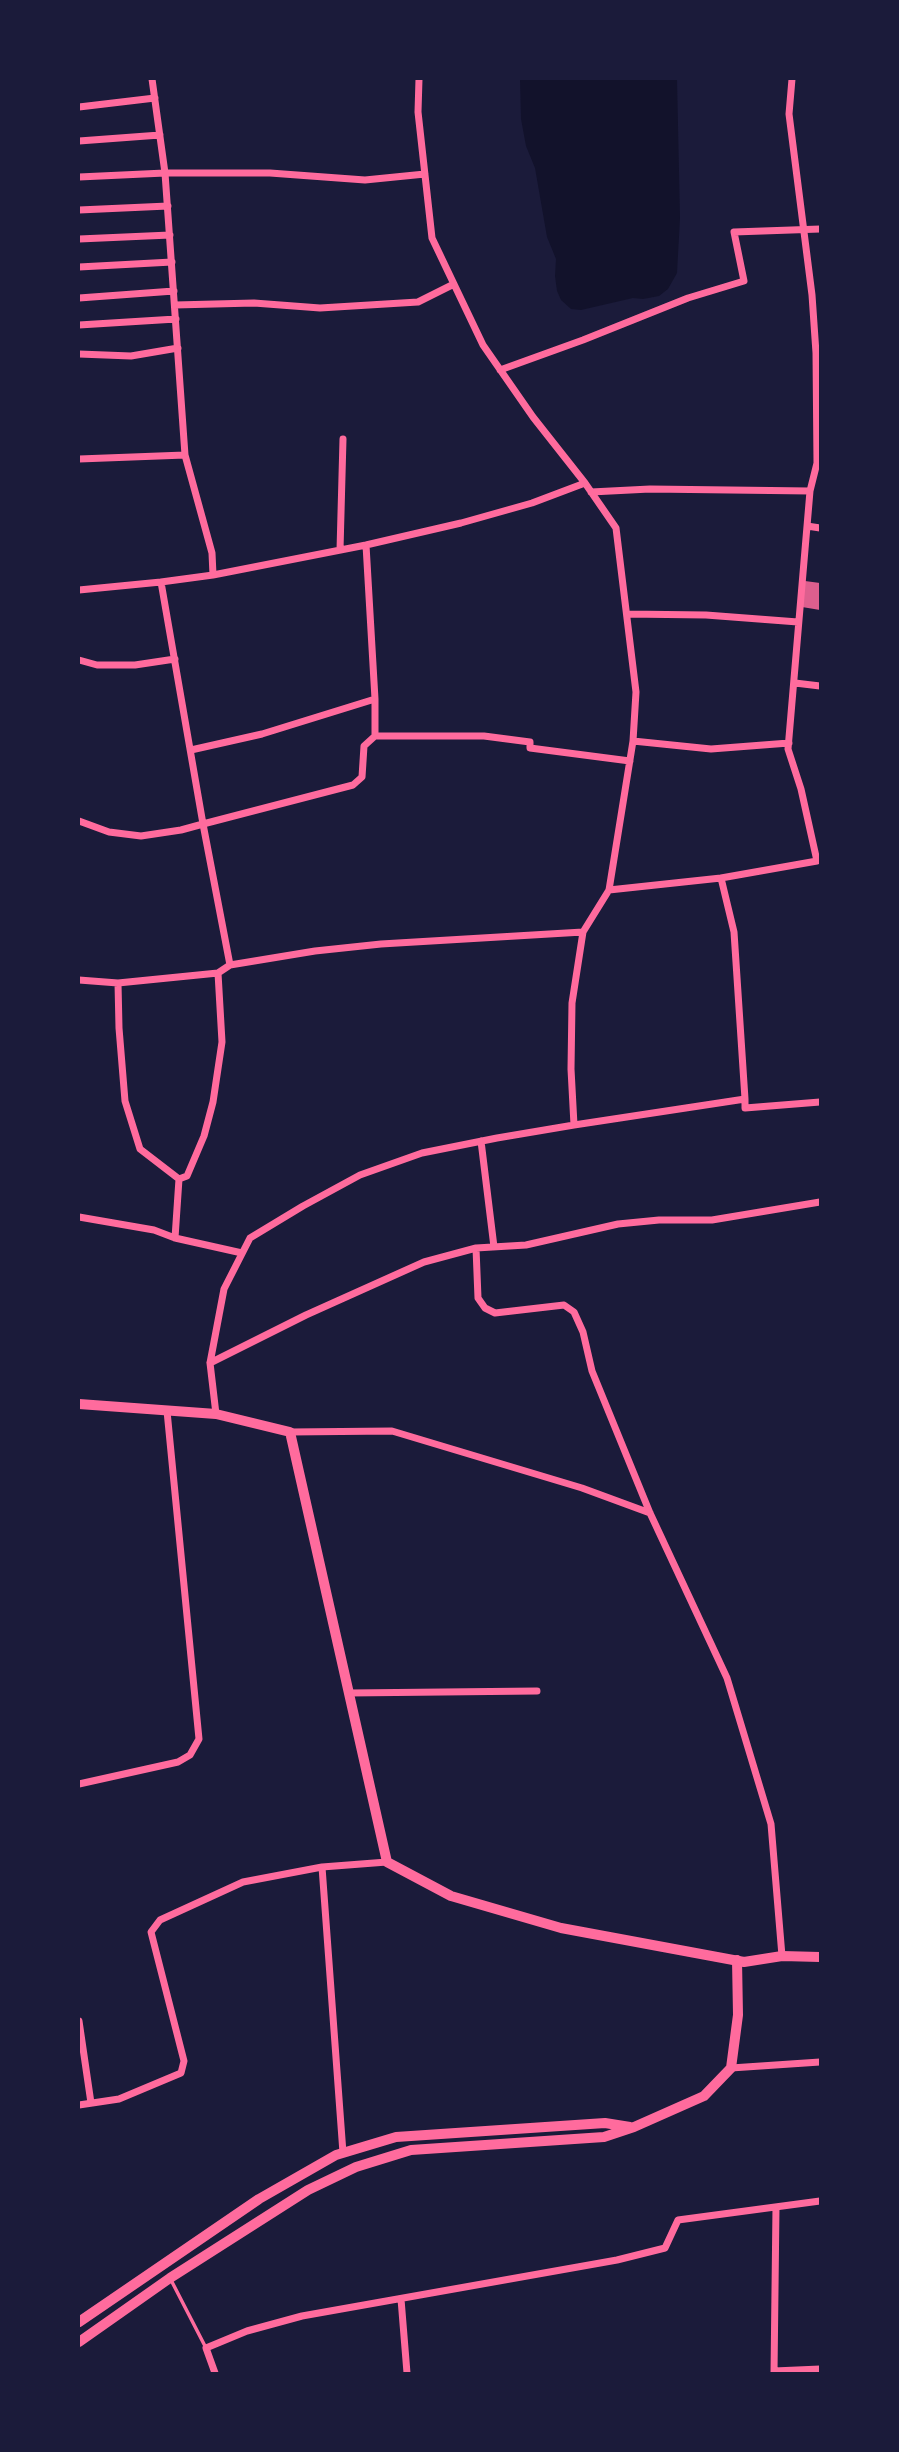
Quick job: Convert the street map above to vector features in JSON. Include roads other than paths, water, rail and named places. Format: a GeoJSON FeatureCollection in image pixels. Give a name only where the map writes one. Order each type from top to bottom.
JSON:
{"type":"FeatureCollection","features":[{"type":"Feature","properties":{"kind":"main road"},"geometry":{"type":"LineString","coordinates":[[79,1404],[216,1414],[290,1432],[387,1862],[451,1896],[561,1928],[744,1962],[782,1956],[820,1956]]}},
{"type":"Feature","properties":{"kind":"street"},"geometry":{"type":"LineString","coordinates":[[152,79],[168,206],[185,455],[212,553],[213,575]]}},
{"type":"Feature","properties":{"kind":"street"},"geometry":{"type":"LineString","coordinates":[[419,79],[418,111],[432,238],[483,345],[616,528],[636,692],[633,741],[609,890],[583,932],[572,1003],[570,1069],[574,1125]]}},
{"type":"Feature","properties":{"kind":"street"},"geometry":{"type":"LineString","coordinates":[[609,890],[720,878],[818,861],[788,749],[810,491],[817,463],[818,411],[811,288],[789,114],[792,79]]}},
{"type":"Feature","properties":{"kind":"street"},"geometry":{"type":"LineString","coordinates":[[79,107],[155,98]]}},
{"type":"Feature","properties":{"kind":"street"},"geometry":{"type":"LineString","coordinates":[[79,141],[160,135]]}},
{"type":"Feature","properties":{"kind":"street"},"geometry":{"type":"LineString","coordinates":[[79,177],[165,173],[270,173],[365,180],[425,174]]}},
{"type":"Feature","properties":{"kind":"street"},"geometry":{"type":"LineString","coordinates":[[79,211],[168,206]]}},
{"type":"Feature","properties":{"kind":"street"},"geometry":{"type":"LineString","coordinates":[[500,370],[688,298],[744,281],[734,232],[820,229]]}},
{"type":"Feature","properties":{"kind":"street"},"geometry":{"type":"LineString","coordinates":[[79,239],[170,235]]}},
{"type":"Feature","properties":{"kind":"street"},"geometry":{"type":"LineString","coordinates":[[79,267],[172,262]]}},
{"type":"Feature","properties":{"kind":"street"},"geometry":{"type":"LineString","coordinates":[[175,304],[254,303],[320,308],[418,302],[454,284]]}},
{"type":"Feature","properties":{"kind":"street"},"geometry":{"type":"LineString","coordinates":[[811,288],[820,288]]}},
{"type":"Feature","properties":{"kind":"street"},"geometry":{"type":"LineString","coordinates":[[79,298],[174,291]]}},
{"type":"Feature","properties":{"kind":"street"},"geometry":{"type":"LineString","coordinates":[[79,325],[176,319]]}},
{"type":"Feature","properties":{"kind":"street"},"geometry":{"type":"LineString","coordinates":[[79,354],[131,356],[178,348]]}},
{"type":"Feature","properties":{"kind":"street"},"geometry":{"type":"LineString","coordinates":[[340,550],[343,439]]}},
{"type":"Feature","properties":{"kind":"street"},"geometry":{"type":"LineString","coordinates":[[79,459],[185,455]]}},
{"type":"Feature","properties":{"kind":"street"},"geometry":{"type":"LineString","coordinates":[[79,590],[213,575],[366,545],[532,503],[585,483]]}},
{"type":"Feature","properties":{"kind":"street"},"geometry":{"type":"LineString","coordinates":[[591,492],[650,489],[810,491]]}},
{"type":"Feature","properties":{"kind":"street"},"geometry":{"type":"LineString","coordinates":[[807,526],[820,528]]}},
{"type":"Feature","properties":{"kind":"street"},"geometry":{"type":"LineString","coordinates":[[366,545],[375,736]]}},
{"type":"Feature","properties":{"kind":"street"},"geometry":{"type":"LineString","coordinates":[[161,582],[230,965]]}},
{"type":"Feature","properties":{"kind":"street"},"geometry":{"type":"LineString","coordinates":[[628,614],[706,615],[798,622]]}},
{"type":"Feature","properties":{"kind":"street"},"geometry":{"type":"LineString","coordinates":[[79,660],[97,665],[135,665],[175,659]]}},
{"type":"Feature","properties":{"kind":"street"},"geometry":{"type":"LineString","coordinates":[[795,683],[820,686]]}},
{"type":"Feature","properties":{"kind":"street"},"geometry":{"type":"LineString","coordinates":[[191,750],[262,734],[375,699]]}},
{"type":"Feature","properties":{"kind":"street"},"geometry":{"type":"LineString","coordinates":[[79,821],[109,832],[141,836],[181,830],[353,785],[362,778],[363,746],[375,736],[484,736],[530,742],[530,748],[630,761]]}},
{"type":"Feature","properties":{"kind":"street"},"geometry":{"type":"LineString","coordinates":[[633,741],[711,749],[789,743]]}},
{"type":"Feature","properties":{"kind":"street"},"geometry":{"type":"LineString","coordinates":[[720,878],[734,932],[745,1108],[820,1102]]}},
{"type":"Feature","properties":{"kind":"street"},"geometry":{"type":"LineString","coordinates":[[79,980],[118,983],[218,973],[230,965],[381,944],[583,932]]}},
{"type":"Feature","properties":{"kind":"street"},"geometry":{"type":"LineString","coordinates":[[178,1179],[187,1176],[204,1136],[213,1102],[222,1042],[218,973]]}},
{"type":"Feature","properties":{"kind":"street"},"geometry":{"type":"LineString","coordinates":[[118,983],[125,1101],[140,1149],[178,1179]]}},
{"type":"Feature","properties":{"kind":"street"},"geometry":{"type":"LineString","coordinates":[[216,1414],[210,1363],[224,1289],[250,1238],[303,1206],[360,1175],[422,1153],[574,1125],[745,1099]]}},
{"type":"Feature","properties":{"kind":"street"},"geometry":{"type":"LineString","coordinates":[[481,1141],[494,1247]]}},
{"type":"Feature","properties":{"kind":"street"},"geometry":{"type":"LineString","coordinates":[[174,1238],[178,1179]]}},
{"type":"Feature","properties":{"kind":"street"},"geometry":{"type":"LineString","coordinates":[[210,1363],[306,1315],[413,1267],[476,1248],[526,1245],[618,1224],[659,1220],[712,1220],[820,1202]]}},
{"type":"Feature","properties":{"kind":"street"},"geometry":{"type":"LineString","coordinates":[[79,1217],[154,1230],[174,1238],[242,1253]]}},
{"type":"Feature","properties":{"kind":"street"},"geometry":{"type":"LineString","coordinates":[[476,1248],[478,1298],[485,1308],[495,1313],[564,1305],[574,1312],[583,1332],[592,1371],[650,1513],[727,1678],[771,1824],[782,1956]]}},
{"type":"Feature","properties":{"kind":"street"},"geometry":{"type":"LineString","coordinates":[[79,1784],[178,1762],[191,1755],[199,1739],[167,1411]]}},
{"type":"Feature","properties":{"kind":"street"},"geometry":{"type":"LineString","coordinates":[[290,1432],[392,1431],[582,1488],[650,1513]]}},
{"type":"Feature","properties":{"kind":"street"},"geometry":{"type":"LineString","coordinates":[[349,1693],[537,1691]]}},
{"type":"Feature","properties":{"kind":"street"},"geometry":{"type":"LineString","coordinates":[[79,2105],[119,2099],[182,2070],[184,2061],[151,1931],[160,1920],[243,1882],[322,1867],[387,1862]]}},
{"type":"Feature","properties":{"kind":"street"},"geometry":{"type":"LineString","coordinates":[[322,1867],[343,2153]]}},
{"type":"Feature","properties":{"kind":"street"},"geometry":{"type":"LineString","coordinates":[[79,2342],[170,2278],[308,2190],[356,2167],[411,2150],[604,2137],[634,2127],[704,2096],[731,2068],[738,2015],[737,1960]]}},
{"type":"Feature","properties":{"kind":"street"},"geometry":{"type":"LineString","coordinates":[[79,2021],[91,2103]]}},
{"type":"Feature","properties":{"kind":"street"},"geometry":{"type":"LineString","coordinates":[[731,2068],[820,2063]]}},
{"type":"Feature","properties":{"kind":"street"},"geometry":{"type":"LineString","coordinates":[[79,2322],[259,2199],[343,2153],[396,2137],[605,2123],[634,2127]]}},
{"type":"Feature","properties":{"kind":"street"},"geometry":{"type":"LineString","coordinates":[[215,2373],[206,2348],[247,2331],[302,2316],[665,2248],[678,2220],[820,2201]]}},
{"type":"Feature","properties":{"kind":"street"},"geometry":{"type":"LineString","coordinates":[[776,2207],[774,2372],[820,2369]]}},
{"type":"Feature","properties":{"kind":"street"},"geometry":{"type":"LineString","coordinates":[[401,2299],[407,2373]]}},
{"type":"Feature","properties":{"kind":"lane"},"geometry":{"type":"LineString","coordinates":[[170,2278],[206,2348]]}}]}
